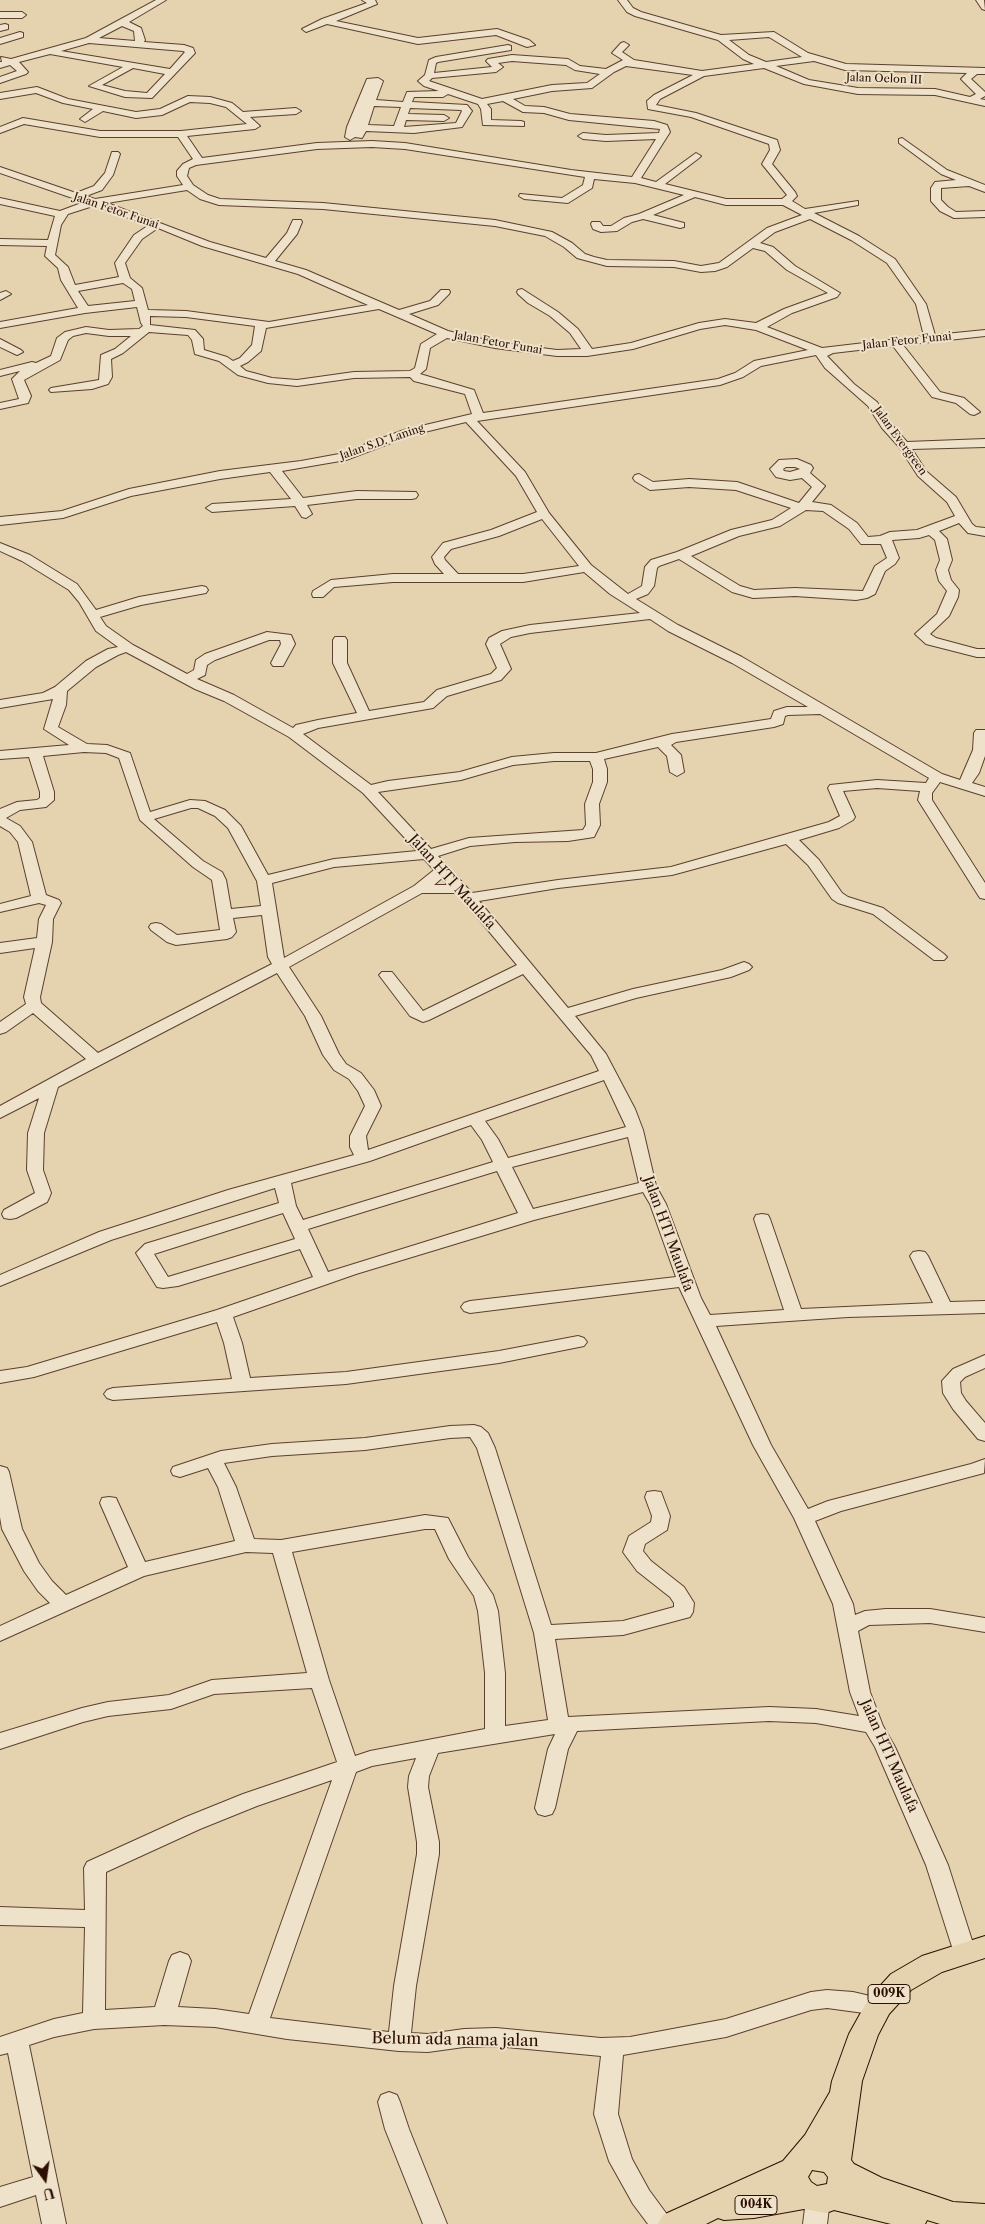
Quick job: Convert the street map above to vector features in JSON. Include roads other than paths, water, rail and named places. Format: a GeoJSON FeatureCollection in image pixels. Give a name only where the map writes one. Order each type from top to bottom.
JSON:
{"type":"FeatureCollection","features":[{"type":"Feature","properties":{"kind":"main road","name":"009K"},"geometry":{"type":"LineString","coordinates":[[819,2185],[855,2054],[879,2006],[901,1982],[932,1964],[975,1950]]}},
{"type":"Feature","properties":{"kind":"main road","name":"004K"},"geometry":{"type":"LineString","coordinates":[[674,2224],[706,2208],[754,2205],[819,2185]]}},
{"type":"Feature","properties":{"kind":"main road"},"geometry":{"type":"LineString","coordinates":[[819,2185],[952,2221],[985,2217]]}},
{"type":"Feature","properties":{"kind":"street"},"geometry":{"type":"LineString","coordinates":[[0,65],[90,40],[119,22],[162,0]]}},
{"type":"Feature","properties":{"kind":"street"},"geometry":{"type":"LineString","coordinates":[[306,29],[373,4],[366,0]]}},
{"type":"Feature","properties":{"kind":"street","name":"Jalan Oelon III"},"geometry":{"type":"LineString","coordinates":[[622,0],[630,10],[638,14],[721,38],[742,54],[765,66],[800,80],[843,89],[928,91],[985,103]]}},
{"type":"Feature","properties":{"kind":"street"},"geometry":{"type":"LineString","coordinates":[[980,0],[985,7]]}},
{"type":"Feature","properties":{"kind":"street"},"geometry":{"type":"LineString","coordinates":[[0,15],[22,16]]}},
{"type":"Feature","properties":{"kind":"street"},"geometry":{"type":"LineString","coordinates":[[325,21],[418,41],[496,32],[528,42],[530,45],[436,60],[432,62],[429,76]]}},
{"type":"Feature","properties":{"kind":"street"},"geometry":{"type":"LineString","coordinates":[[119,22],[138,30],[141,40],[138,44]]}},
{"type":"Feature","properties":{"kind":"street"},"geometry":{"type":"LineString","coordinates":[[721,38],[771,34],[790,48],[813,58],[845,67],[985,71]]}},
{"type":"Feature","properties":{"kind":"street"},"geometry":{"type":"LineString","coordinates":[[0,41],[20,35]]}},
{"type":"Feature","properties":{"kind":"street"},"geometry":{"type":"LineString","coordinates":[[90,40],[190,49],[190,53],[159,86],[128,94],[94,86],[131,66]]}},
{"type":"Feature","properties":{"kind":"street"},"geometry":{"type":"LineString","coordinates":[[624,45],[617,53],[629,60],[629,62]]}},
{"type":"Feature","properties":{"kind":"street"},"geometry":{"type":"LineString","coordinates":[[49,52],[171,72]]}},
{"type":"Feature","properties":{"kind":"street"},"geometry":{"type":"LineString","coordinates":[[0,57],[22,69],[23,72],[0,80]]}},
{"type":"Feature","properties":{"kind":"street"},"geometry":{"type":"LineString","coordinates":[[609,72],[579,68],[568,62],[520,57],[491,61],[498,68],[492,70],[429,76],[423,81],[481,102],[552,88],[589,86],[609,72],[619,65],[629,62],[702,74],[813,58]]}},
{"type":"Feature","properties":{"kind":"street"},"geometry":{"type":"LineString","coordinates":[[972,100],[982,94],[966,78],[974,71]]}},
{"type":"Feature","properties":{"kind":"street"},"geometry":{"type":"LineString","coordinates":[[702,74],[657,97],[652,101],[651,107],[693,115],[774,142],[775,150],[767,164],[792,196],[785,202]]}},
{"type":"Feature","properties":{"kind":"street"},"geometry":{"type":"LineString","coordinates":[[0,96],[37,90],[66,101],[103,107],[127,114],[148,114],[168,111],[185,100],[198,98],[226,104],[255,126],[180,134],[100,134],[23,121],[11,128],[0,130]]}},
{"type":"Feature","properties":{"kind":"street"},"geometry":{"type":"LineString","coordinates":[[398,129],[404,117],[410,94],[451,95]]}},
{"type":"Feature","properties":{"kind":"street"},"geometry":{"type":"LineString","coordinates":[[505,98],[523,109],[544,110],[569,117],[661,126],[666,129],[635,180]]}},
{"type":"Feature","properties":{"kind":"street"},"geometry":{"type":"LineString","coordinates":[[481,102],[480,104],[486,109],[486,123],[521,124]]}},
{"type":"Feature","properties":{"kind":"street"},"geometry":{"type":"LineString","coordinates":[[344,144],[357,127],[366,103],[464,107],[467,111],[459,125],[414,130],[357,127]]}},
{"type":"Feature","properties":{"kind":"street"},"geometry":{"type":"LineString","coordinates":[[85,119],[103,107]]}},
{"type":"Feature","properties":{"kind":"street"},"geometry":{"type":"LineString","coordinates":[[241,115],[296,111]]}},
{"type":"Feature","properties":{"kind":"street"},"geometry":{"type":"LineString","coordinates":[[404,117],[464,119]]}},
{"type":"Feature","properties":{"kind":"street"},"geometry":{"type":"LineString","coordinates":[[357,127],[360,144]]}},
{"type":"Feature","properties":{"kind":"street"},"geometry":{"type":"LineString","coordinates":[[180,134],[198,161]]}},
{"type":"Feature","properties":{"kind":"street"},"geometry":{"type":"LineString","coordinates":[[583,136],[662,136]]}},
{"type":"Feature","properties":{"kind":"street"},"geometry":{"type":"LineString","coordinates":[[902,141],[944,172],[985,189]]}},
{"type":"Feature","properties":{"kind":"street"},"geometry":{"type":"LineString","coordinates":[[854,203],[806,214],[778,226],[723,265],[715,268],[701,269],[660,264],[607,263],[581,256],[568,245],[548,234],[495,223],[322,206],[220,202],[204,197],[189,187],[182,176],[182,171],[189,164],[198,161],[344,144],[405,146],[590,175],[635,180],[726,202],[785,202],[806,214],[855,238],[891,261],[921,304],[930,339]]}},
{"type":"Feature","properties":{"kind":"street"},"geometry":{"type":"LineString","coordinates":[[74,197],[98,188],[110,173],[115,154]]}},
{"type":"Feature","properties":{"kind":"street"},"geometry":{"type":"LineString","coordinates":[[658,185],[696,156]]}},
{"type":"Feature","properties":{"kind":"street","name":"Jalan Fetor Funai"},"geometry":{"type":"LineString","coordinates":[[0,170],[157,224],[206,244],[309,275],[445,334],[473,341],[540,351],[587,353],[633,346],[714,322],[733,322],[758,327],[826,350],[985,333]]}},
{"type":"Feature","properties":{"kind":"street"},"geometry":{"type":"LineString","coordinates":[[524,196],[564,202],[588,186],[590,175]]}},
{"type":"Feature","properties":{"kind":"street"},"geometry":{"type":"LineString","coordinates":[[970,183],[939,184],[936,188],[936,201],[954,215],[985,214]]}},
{"type":"Feature","properties":{"kind":"street"},"geometry":{"type":"LineString","coordinates":[[0,201],[61,214],[92,203],[189,187]]}},
{"type":"Feature","properties":{"kind":"street"},"geometry":{"type":"LineString","coordinates":[[596,224],[601,229],[613,229],[628,220],[643,216],[694,194]]}},
{"type":"Feature","properties":{"kind":"street"},"geometry":{"type":"LineString","coordinates":[[61,214],[56,225],[51,258],[62,267],[72,289],[85,310]]}},
{"type":"Feature","properties":{"kind":"street"},"geometry":{"type":"LineString","coordinates":[[643,216],[680,225]]}},
{"type":"Feature","properties":{"kind":"street"},"geometry":{"type":"LineString","coordinates":[[267,262],[292,234],[297,222]]}},
{"type":"Feature","properties":{"kind":"street"},"geometry":{"type":"LineString","coordinates":[[144,330],[143,308],[136,288],[125,280],[120,263],[138,237],[157,224]]}},
{"type":"Feature","properties":{"kind":"street"},"geometry":{"type":"LineString","coordinates":[[0,242],[53,243]]}},
{"type":"Feature","properties":{"kind":"street"},"geometry":{"type":"LineString","coordinates":[[751,244],[769,249],[791,268],[835,293],[834,295],[788,311],[758,327]]}},
{"type":"Feature","properties":{"kind":"street"},"geometry":{"type":"LineString","coordinates":[[72,289],[125,280]]}},
{"type":"Feature","properties":{"kind":"street"},"geometry":{"type":"LineString","coordinates":[[398,314],[434,303],[445,292]]}},
{"type":"Feature","properties":{"kind":"street"},"geometry":{"type":"LineString","coordinates":[[522,292],[532,301],[554,314],[574,331],[586,346],[587,353]]}},
{"type":"Feature","properties":{"kind":"street"},"geometry":{"type":"LineString","coordinates":[[0,325],[85,310],[143,308],[261,324],[285,323],[379,306]]}},
{"type":"Feature","properties":{"kind":"street"},"geometry":{"type":"LineString","coordinates":[[231,366],[244,360],[255,351],[258,345],[261,324]]}},
{"type":"Feature","properties":{"kind":"street"},"geometry":{"type":"LineString","coordinates":[[55,390],[92,386],[104,382],[106,377],[105,357],[119,352],[144,330]]}},
{"type":"Feature","properties":{"kind":"street"},"geometry":{"type":"LineString","coordinates":[[0,406],[24,402],[25,396],[18,379],[25,373],[50,362],[58,354],[63,338],[76,332],[144,330],[191,332],[197,339],[199,352],[223,359],[242,373],[272,381],[297,383],[322,382],[354,375],[414,374],[420,369],[423,347],[445,334]]}},
{"type":"Feature","properties":{"kind":"street"},"geometry":{"type":"LineString","coordinates":[[0,342],[17,352]]}},
{"type":"Feature","properties":{"kind":"street"},"geometry":{"type":"LineString","coordinates":[[896,343],[936,395],[960,400],[974,412]]}},
{"type":"Feature","properties":{"kind":"street","name":"Jalan S.D. Laning"},"geometry":{"type":"LineString","coordinates":[[0,522],[63,514],[150,489],[220,475],[342,457],[408,432],[457,420],[720,382],[739,375],[758,363],[826,350]]}},
{"type":"Feature","properties":{"kind":"street","name":"Jalan Evergreen"},"geometry":{"type":"LineString","coordinates":[[826,350],[821,355],[822,357],[850,386],[873,404],[886,426],[904,446],[922,473],[952,500],[970,529],[985,532]]}},
{"type":"Feature","properties":{"kind":"street"},"geometry":{"type":"LineString","coordinates":[[0,373],[40,362],[50,362]]}},
{"type":"Feature","properties":{"kind":"street"},"geometry":{"type":"LineString","coordinates":[[414,374],[418,379],[470,392],[475,418],[521,475],[544,514],[587,568],[614,591],[673,628],[737,660],[822,710],[934,782]]}},
{"type":"Feature","properties":{"kind":"street"},"geometry":{"type":"LineString","coordinates":[[904,446],[985,443]]}},
{"type":"Feature","properties":{"kind":"street"},"geometry":{"type":"LineString","coordinates":[[273,468],[294,493],[306,514]]}},
{"type":"Feature","properties":{"kind":"street"},"geometry":{"type":"LineString","coordinates":[[627,599],[644,591],[648,586],[651,566],[655,563],[681,555],[725,536],[776,523],[801,507],[819,486],[804,474]]}},
{"type":"Feature","properties":{"kind":"street"},"geometry":{"type":"LineString","coordinates":[[639,478],[650,486],[689,483],[737,486],[801,507],[819,506],[827,508],[853,526],[864,541],[885,539],[890,536],[919,534],[962,518]]}},
{"type":"Feature","properties":{"kind":"street"},"geometry":{"type":"LineString","coordinates":[[212,508],[299,502],[357,495],[412,495]]}},
{"type":"Feature","properties":{"kind":"street"},"geometry":{"type":"LineString","coordinates":[[454,577],[438,557],[447,546],[495,534],[544,514]]}},
{"type":"Feature","properties":{"kind":"street"},"geometry":{"type":"LineString","coordinates":[[930,529],[941,539],[946,560],[942,570],[945,581],[952,590],[952,597],[943,616],[922,634],[931,641],[976,654],[985,653]]}},
{"type":"Feature","properties":{"kind":"street"},"geometry":{"type":"LineString","coordinates":[[681,555],[736,589],[753,594],[795,592],[856,596],[872,591],[879,570],[892,561],[893,558],[885,539]]}},
{"type":"Feature","properties":{"kind":"street","name":"Jalan HTI Maulafa"},"geometry":{"type":"LineString","coordinates":[[0,547],[26,558],[65,582],[84,600],[101,628],[128,648],[187,679],[229,698],[294,734],[368,790],[465,894],[598,1054],[624,1102],[634,1130],[648,1186],[658,1204],[692,1298],[705,1321],[762,1445],[804,1518],[843,1604],[860,1692],[873,1726],[885,1747],[975,1950]]}},
{"type":"Feature","properties":{"kind":"street"},"geometry":{"type":"LineString","coordinates":[[318,594],[328,586],[336,584],[406,577],[523,578],[587,568]]}},
{"type":"Feature","properties":{"kind":"street"},"geometry":{"type":"LineString","coordinates":[[92,615],[126,604],[202,590]]}},
{"type":"Feature","properties":{"kind":"street"},"geometry":{"type":"LineString","coordinates":[[294,734],[301,728],[428,706],[442,693],[496,677],[504,669],[493,644],[507,634],[530,629],[653,615]]}},
{"type":"Feature","properties":{"kind":"street"},"geometry":{"type":"LineString","coordinates":[[187,679],[200,672],[201,663],[210,657],[267,636],[286,638],[288,644],[278,663]]}},
{"type":"Feature","properties":{"kind":"street"},"geometry":{"type":"LineString","coordinates":[[340,640],[340,663],[365,716]]}},
{"type":"Feature","properties":{"kind":"street"},"geometry":{"type":"LineString","coordinates":[[0,704],[36,699],[60,690],[91,664],[113,652],[128,648]]}},
{"type":"Feature","properties":{"kind":"street"},"geometry":{"type":"LineString","coordinates":[[60,690],[59,705],[51,729],[84,748]]}},
{"type":"Feature","properties":{"kind":"street"},"geometry":{"type":"LineString","coordinates":[[368,790],[388,785],[462,776],[512,761],[554,756],[596,757],[666,742],[683,735],[774,723],[778,721],[779,714],[787,711],[822,710]]}},
{"type":"Feature","properties":{"kind":"street"},"geometry":{"type":"LineString","coordinates":[[964,785],[972,773],[980,750],[981,733]]}},
{"type":"Feature","properties":{"kind":"street"},"geometry":{"type":"LineString","coordinates":[[666,742],[663,745],[674,755],[677,772]]}},
{"type":"Feature","properties":{"kind":"street"},"geometry":{"type":"LineString","coordinates":[[0,755],[84,748],[117,751],[125,756],[145,816],[154,828],[184,853],[217,875],[228,932],[222,935],[176,940],[156,927]]}},
{"type":"Feature","properties":{"kind":"street"},"geometry":{"type":"LineString","coordinates":[[0,815],[17,806],[40,804],[47,800],[47,792],[40,774],[35,752]]}},
{"type":"Feature","properties":{"kind":"street"},"geometry":{"type":"LineString","coordinates":[[264,881],[334,863],[428,854],[469,842],[515,838],[568,837],[589,834],[593,825],[592,804],[600,782],[600,769],[596,757]]}},
{"type":"Feature","properties":{"kind":"street"},"geometry":{"type":"LineString","coordinates":[[934,782],[925,794],[925,800],[985,895]]}},
{"type":"Feature","properties":{"kind":"street"},"geometry":{"type":"LineString","coordinates":[[419,889],[465,894],[672,871],[834,825],[848,817],[835,788],[838,787],[934,782],[964,785],[985,792]]}},
{"type":"Feature","properties":{"kind":"street"},"geometry":{"type":"LineString","coordinates":[[145,816],[194,804],[215,809],[234,826],[264,881],[267,910],[276,956],[280,966],[313,1016],[331,1054],[340,1067],[355,1076],[366,1090],[373,1106],[358,1136],[358,1147],[364,1157]]}},
{"type":"Feature","properties":{"kind":"street"},"geometry":{"type":"LineString","coordinates":[[0,820],[15,829],[25,842],[35,876],[39,899]]}},
{"type":"Feature","properties":{"kind":"street"},"geometry":{"type":"LineString","coordinates":[[788,839],[814,863],[826,883],[837,896],[843,900],[878,911],[940,957]]}},
{"type":"Feature","properties":{"kind":"street"},"geometry":{"type":"LineString","coordinates":[[0,1113],[96,1060],[280,966],[419,889],[442,870]]}},
{"type":"Feature","properties":{"kind":"street"},"geometry":{"type":"LineString","coordinates":[[0,908],[39,899],[45,899],[54,903],[47,913],[44,942],[32,997],[34,1005],[96,1060]]}},
{"type":"Feature","properties":{"kind":"street"},"geometry":{"type":"LineString","coordinates":[[224,914],[267,910]]}},
{"type":"Feature","properties":{"kind":"street"},"geometry":{"type":"LineString","coordinates":[[0,948],[44,942]]}},
{"type":"Feature","properties":{"kind":"street"},"geometry":{"type":"LineString","coordinates":[[564,1014],[633,994],[726,974],[744,966]]}},
{"type":"Feature","properties":{"kind":"street"},"geometry":{"type":"LineString","coordinates":[[387,975],[416,1013],[423,1017],[525,967]]}},
{"type":"Feature","properties":{"kind":"street"},"geometry":{"type":"LineString","coordinates":[[0,1030],[34,1005]]}},
{"type":"Feature","properties":{"kind":"street"},"geometry":{"type":"LineString","coordinates":[[0,1281],[105,1236],[234,1194],[364,1157],[608,1073]]}},
{"type":"Feature","properties":{"kind":"street"},"geometry":{"type":"LineString","coordinates":[[10,1214],[41,1198],[43,1193],[35,1170],[36,1133],[51,1085]]}},
{"type":"Feature","properties":{"kind":"street"},"geometry":{"type":"LineString","coordinates":[[475,1120],[490,1139],[528,1216]]}},
{"type":"Feature","properties":{"kind":"street"},"geometry":{"type":"LineString","coordinates":[[288,1206],[160,1245],[146,1250],[145,1253],[163,1283],[172,1282],[301,1234],[503,1164],[634,1130]]}},
{"type":"Feature","properties":{"kind":"street"},"geometry":{"type":"LineString","coordinates":[[282,1181],[288,1206],[323,1280]]}},
{"type":"Feature","properties":{"kind":"street"},"geometry":{"type":"LineString","coordinates":[[0,1377],[28,1373],[223,1314],[323,1280],[528,1216],[648,1186]]}},
{"type":"Feature","properties":{"kind":"street"},"geometry":{"type":"LineString","coordinates":[[762,1219],[794,1315]]}},
{"type":"Feature","properties":{"kind":"street"},"geometry":{"type":"LineString","coordinates":[[919,1256],[944,1308]]}},
{"type":"Feature","properties":{"kind":"street"},"geometry":{"type":"LineString","coordinates":[[470,1307],[687,1281]]}},
{"type":"Feature","properties":{"kind":"street"},"geometry":{"type":"LineString","coordinates":[[705,1321],[794,1315],[985,1307]]}},
{"type":"Feature","properties":{"kind":"street"},"geometry":{"type":"LineString","coordinates":[[223,1314],[233,1343],[242,1384]]}},
{"type":"Feature","properties":{"kind":"street"},"geometry":{"type":"LineString","coordinates":[[113,1394],[346,1378],[499,1358],[578,1342]]}},
{"type":"Feature","properties":{"kind":"street"},"geometry":{"type":"LineString","coordinates":[[985,1361],[959,1373],[951,1381],[952,1393],[985,1435]]}},
{"type":"Feature","properties":{"kind":"street"},"geometry":{"type":"LineString","coordinates":[[180,1471],[213,1459],[272,1450],[365,1444],[450,1432],[474,1431],[481,1437],[544,1633],[565,1725],[545,1808]]}},
{"type":"Feature","properties":{"kind":"street"},"geometry":{"type":"LineString","coordinates":[[213,1459],[232,1498],[246,1545]]}},
{"type":"Feature","properties":{"kind":"street"},"geometry":{"type":"LineString","coordinates":[[804,1518],[834,1506],[982,1471]]}},
{"type":"Feature","properties":{"kind":"street"},"geometry":{"type":"LineString","coordinates":[[0,1478],[12,1529],[30,1566],[45,1586],[64,1604]]}},
{"type":"Feature","properties":{"kind":"street"},"geometry":{"type":"LineString","coordinates":[[544,1633],[623,1628],[683,1612],[684,1603],[677,1592],[644,1566],[634,1552],[636,1541],[660,1525],[661,1516],[654,1497]]}},
{"type":"Feature","properties":{"kind":"street"},"geometry":{"type":"LineString","coordinates":[[109,1504],[122,1536],[140,1570]]}},
{"type":"Feature","properties":{"kind":"street"},"geometry":{"type":"LineString","coordinates":[[0,1634],[140,1570],[246,1545],[281,1547],[425,1522],[441,1523],[459,1559],[483,1595],[488,1611],[495,1673],[495,1735]]}},
{"type":"Feature","properties":{"kind":"street"},"geometry":{"type":"LineString","coordinates":[[256,2025],[348,1765],[318,1680],[281,1547]]}},
{"type":"Feature","properties":{"kind":"street"},"geometry":{"type":"LineString","coordinates":[[848,1628],[865,1618],[886,1616],[930,1616],[985,1625]]}},
{"type":"Feature","properties":{"kind":"street"},"geometry":{"type":"LineString","coordinates":[[0,1741],[82,1715],[108,1709],[171,1702],[212,1687],[318,1680]]}},
{"type":"Feature","properties":{"kind":"street"},"geometry":{"type":"LineString","coordinates":[[94,2020],[96,1919],[94,1868],[193,1823],[250,1800],[348,1765],[495,1735],[565,1725],[684,1717],[769,1714],[816,1716],[873,1726]]}},
{"type":"Feature","properties":{"kind":"street"},"geometry":{"type":"LineString","coordinates":[[399,2042],[405,1986],[428,1854],[428,1842],[418,1786],[419,1776],[430,1748]]}},
{"type":"Feature","properties":{"kind":"street"},"geometry":{"type":"LineString","coordinates":[[0,1916],[96,1919]]}},
{"type":"Feature","properties":{"kind":"street"},"geometry":{"type":"LineString","coordinates":[[164,2016],[180,1961]]}},
{"type":"Feature","properties":{"kind":"street","name":"Belum ada nama jalan"},"geometry":{"type":"LineString","coordinates":[[8,2044],[54,2028],[94,2020],[164,2016],[215,2018],[256,2025],[399,2042],[428,2043],[464,2038],[496,2037],[630,2046],[726,2028],[810,2001],[827,1999],[879,2006]]}},
{"type":"Feature","properties":{"kind":"street"},"geometry":{"type":"LineString","coordinates":[[8,2044],[54,2224]]}},
{"type":"Feature","properties":{"kind":"street"},"geometry":{"type":"LineString","coordinates":[[613,2046],[606,2114],[621,2161],[641,2197],[662,2224]]}},
{"type":"Feature","properties":{"kind":"street"},"geometry":{"type":"LineString","coordinates":[[389,2102],[397,2129],[435,2224]]}},
{"type":"Feature","properties":{"kind":"street"},"geometry":{"type":"LineString","coordinates":[[0,2198],[44,2182]]}}]}
